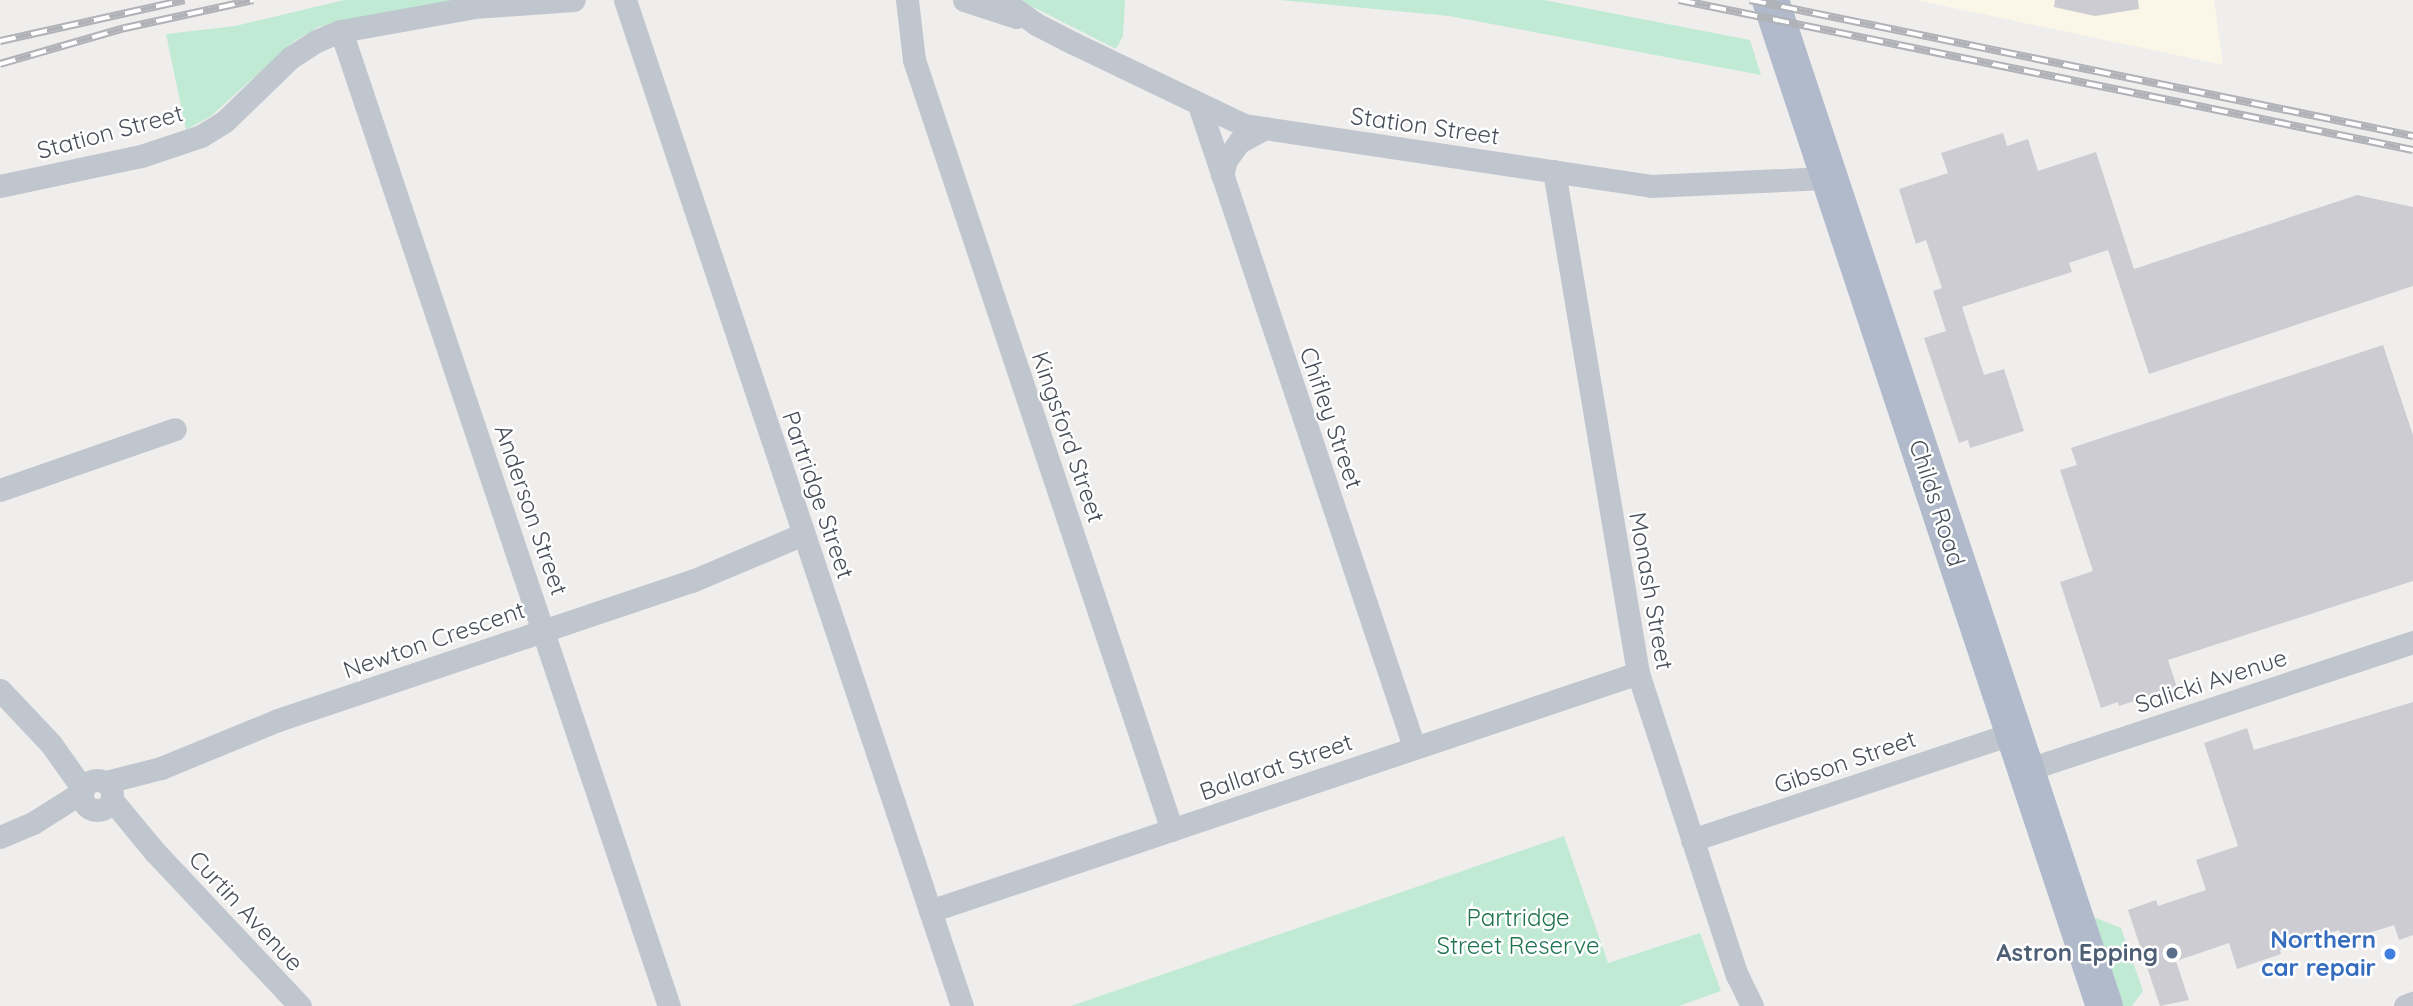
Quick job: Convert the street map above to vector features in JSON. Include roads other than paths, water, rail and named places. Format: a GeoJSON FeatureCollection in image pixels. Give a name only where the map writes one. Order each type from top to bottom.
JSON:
{"type":"FeatureCollection","features":[{"type":"Feature","properties":{"kind":"main road","name":"Childs Road"},"geometry":{"type":"LineString","coordinates":[[1770,0],[2104,1006]]}},
{"type":"Feature","properties":{"kind":"street","name":"Station Street"},"geometry":{"type":"LineString","coordinates":[[0,187],[141,156],[201,136],[225,121],[290,58],[316,41],[341,31],[474,6],[574,0]]}},
{"type":"Feature","properties":{"kind":"street","name":"Partridge Street"},"geometry":{"type":"LineString","coordinates":[[625,0],[962,1006]]}},
{"type":"Feature","properties":{"kind":"street","name":"Kingsford Street"},"geometry":{"type":"LineString","coordinates":[[895,0],[895,14],[904,46],[914,60]]}},
{"type":"Feature","properties":{"kind":"street","name":"Kingsford Street"},"geometry":{"type":"LineString","coordinates":[[907,0],[914,60],[1172,830]]}},
{"type":"Feature","properties":{"kind":"street","name":"Station Street"},"geometry":{"type":"LineString","coordinates":[[964,0],[1036,24],[1227,119],[1265,128],[1672,187],[1829,178]]}},
{"type":"Feature","properties":{"kind":"street","name":"Station Street"},"geometry":{"type":"LineString","coordinates":[[1002,0],[1036,24]]}},
{"type":"Feature","properties":{"kind":"street","name":"Anderson Street"},"geometry":{"type":"LineString","coordinates":[[341,31],[670,1006]]}},
{"type":"Feature","properties":{"kind":"street","name":"Chifley Street"},"geometry":{"type":"LineString","coordinates":[[1199,105],[1414,747]]}},
{"type":"Feature","properties":{"kind":"street"},"geometry":{"type":"LineString","coordinates":[[1222,175],[1226,160],[1239,142],[1265,128]]}},
{"type":"Feature","properties":{"kind":"street","name":"Monash Street"},"geometry":{"type":"LineString","coordinates":[[1554,171],[1638,673],[1737,975],[1752,1006]]}},
{"type":"Feature","properties":{"kind":"street"},"geometry":{"type":"LineString","coordinates":[[0,490],[175,429]]}},
{"type":"Feature","properties":{"kind":"street","name":"Newton Crescent"},"geometry":{"type":"LineString","coordinates":[[0,837],[278,720],[692,581],[803,534]]}},
{"type":"Feature","properties":{"kind":"street","name":"Salicki Avenue"},"geometry":{"type":"LineString","coordinates":[[2026,769],[2413,642]]}},
{"type":"Feature","properties":{"kind":"street","name":"Ballarat Street"},"geometry":{"type":"LineString","coordinates":[[930,911],[1638,673]]}},
{"type":"Feature","properties":{"kind":"street","name":"Curtin Avenue"},"geometry":{"type":"LineString","coordinates":[[0,690],[300,1006]]}},
{"type":"Feature","properties":{"kind":"street","name":"Gibson Street"},"geometry":{"type":"LineString","coordinates":[[1692,840],[2014,733]]}},
{"type":"Feature","properties":{"kind":"street"},"geometry":{"type":"LineString","coordinates":[[2405,1006],[2413,1003]]}},
{"type":"Feature","properties":{"kind":"railway"},"geometry":{"type":"LineString","coordinates":[[0,41],[185,0]]}},
{"type":"Feature","properties":{"kind":"railway"},"geometry":{"type":"LineString","coordinates":[[0,64],[125,28],[253,0]]}},
{"type":"Feature","properties":{"kind":"railway"},"geometry":{"type":"LineString","coordinates":[[1679,0],[2413,150]]}},
{"type":"Feature","properties":{"kind":"railway"},"geometry":{"type":"LineString","coordinates":[[1750,0],[2413,136]]}},
{"type":"Feature","properties":{"kind":"place","name":"Astron Epping"},"geometry":{"type":"Point","coordinates":[2172,953]}},
{"type":"Feature","properties":{"kind":"place","name":"Northern car repair"},"geometry":{"type":"Point","coordinates":[2390,954]}},
{"type":"Feature","properties":{"kind":"park label","name":"Partridge Street Reserve"},"geometry":{"type":"Point","coordinates":[1518,932]}}]}
